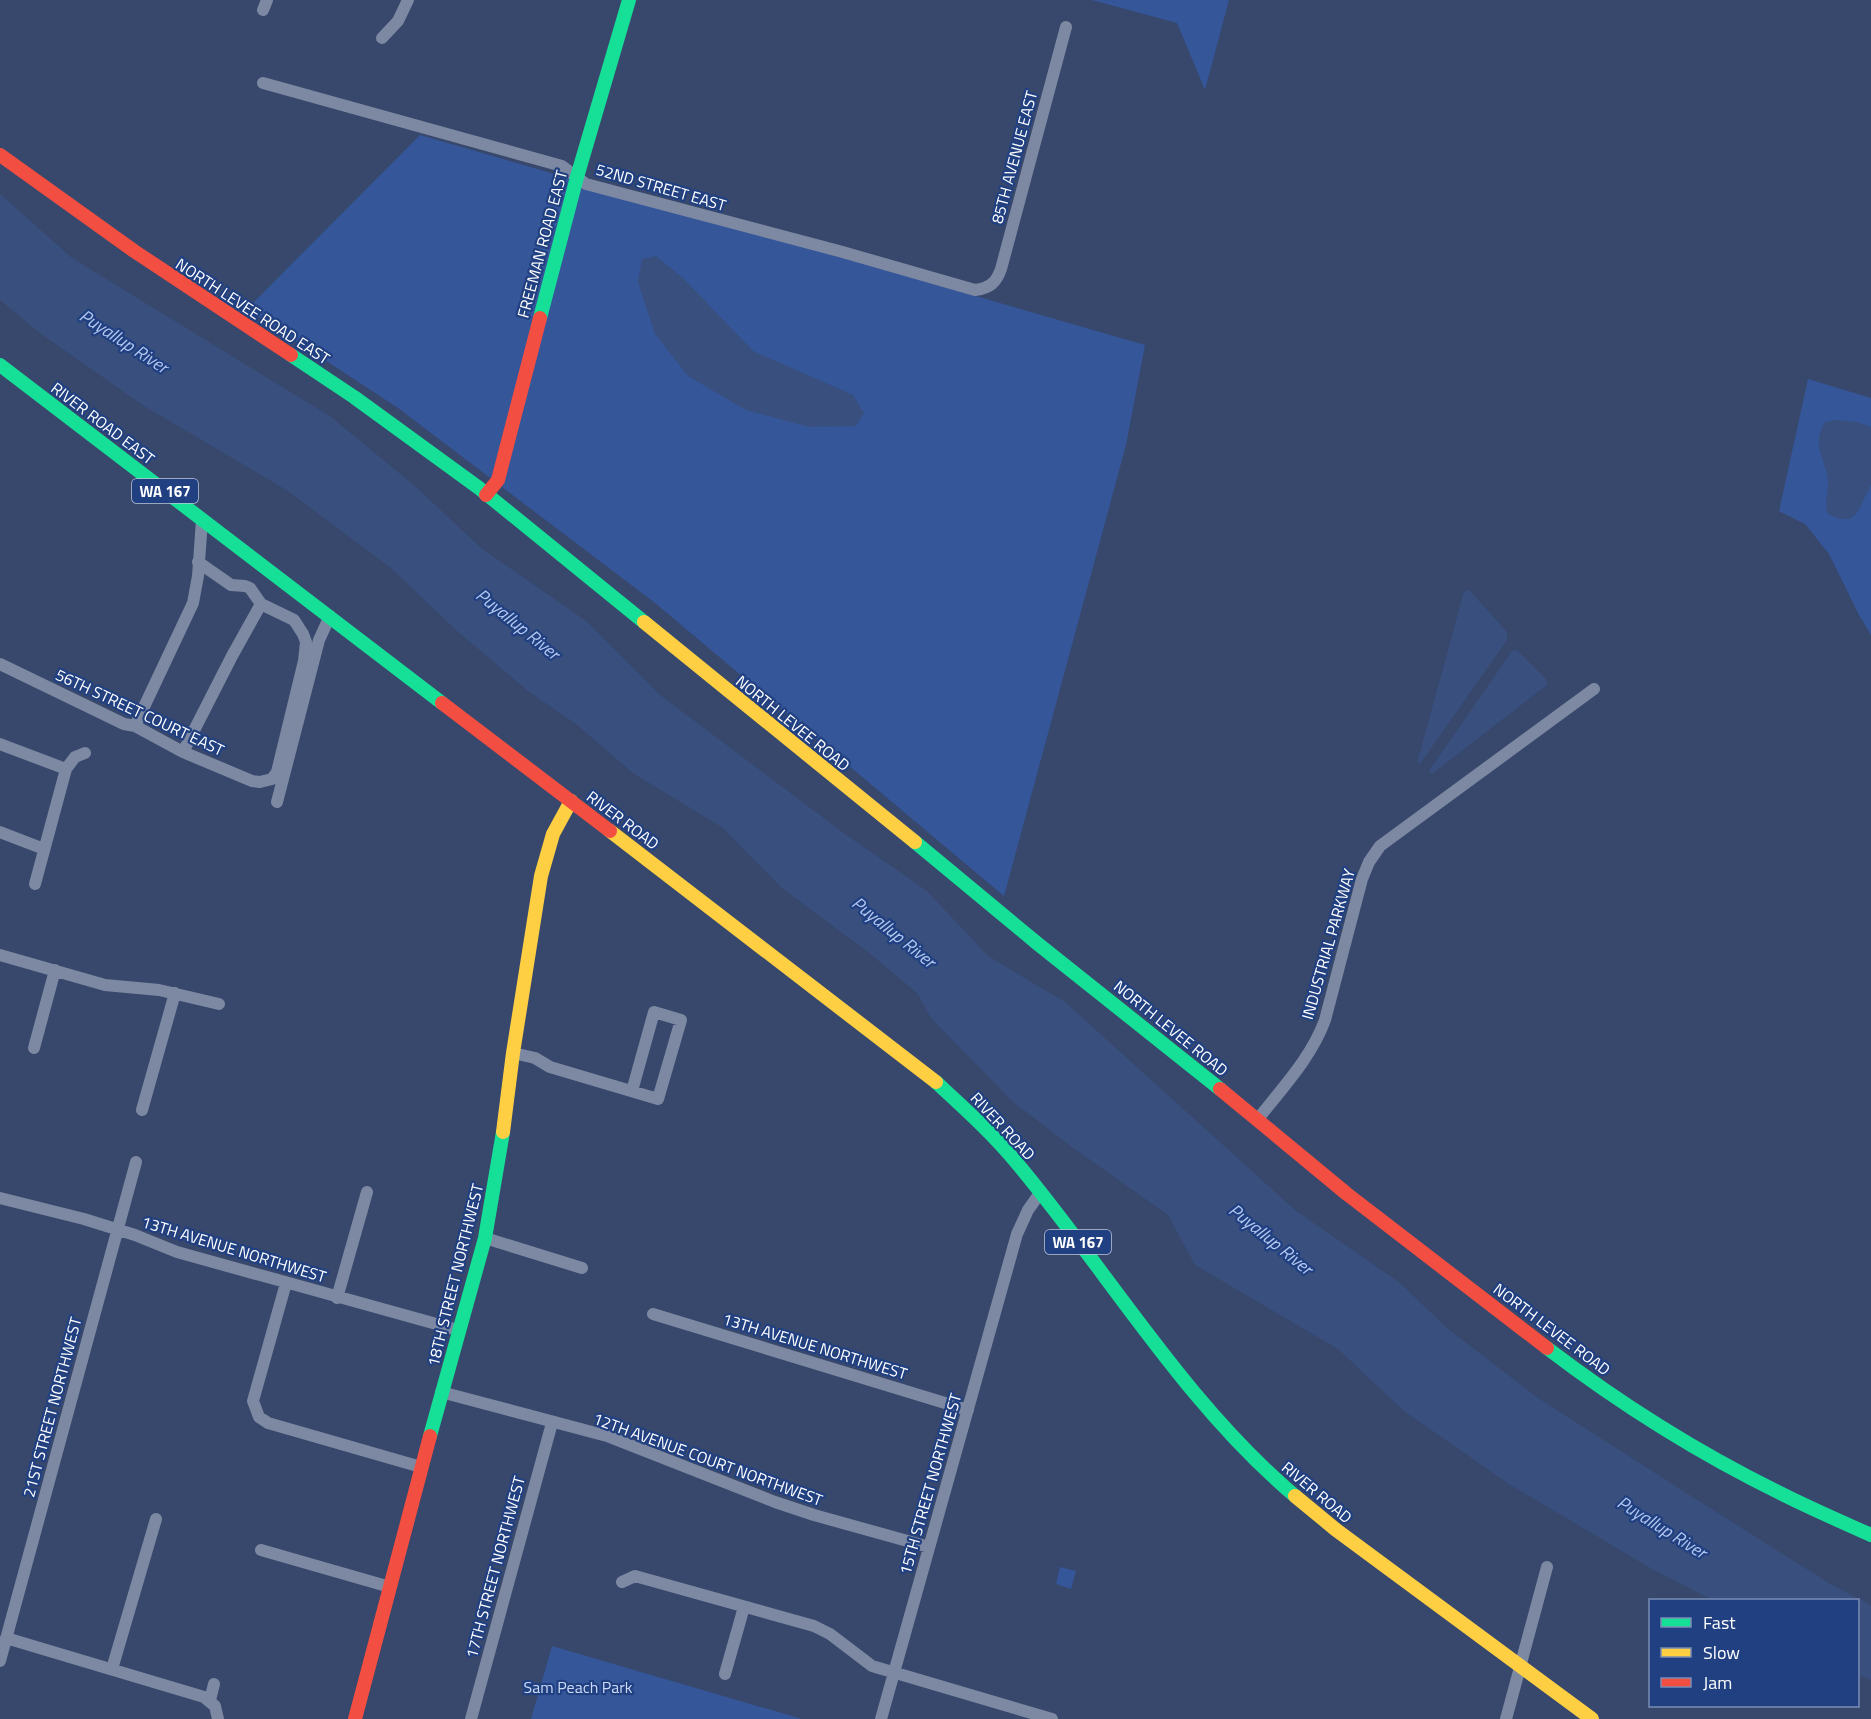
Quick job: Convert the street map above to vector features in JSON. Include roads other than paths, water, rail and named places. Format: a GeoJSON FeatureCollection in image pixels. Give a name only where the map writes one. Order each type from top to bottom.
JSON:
{"type":"FeatureCollection","features":[{"type":"Feature","properties":{"kind":"street"},"geometry":{"type":"LineString","coordinates":[[382,38],[398,21],[408,0]]}},
{"type":"Feature","properties":{"kind":"street","name":"FREEMAN ROAD EAST"},"geometry":{"type":"LineString","coordinates":[[486,495],[498,480],[577,177],[629,0]]}},
{"type":"Feature","properties":{"kind":"street","name":"85TH AVENUE EAST"},"geometry":{"type":"LineString","coordinates":[[986,289],[993,284],[1001,269],[1066,27]]}},
{"type":"Feature","properties":{"kind":"street","name":"52ND STREET EAST"},"geometry":{"type":"LineString","coordinates":[[263,83],[562,166],[586,184],[839,251],[970,290],[986,289]]}},
{"type":"Feature","properties":{"kind":"street","name":"NORTH LEVEE ROAD EAST"},"geometry":{"type":"LineString","coordinates":[[0,155],[134,251],[354,397],[486,495]]}},
{"type":"Feature","properties":{"kind":"street","name":"RIVER ROAD EAST"},"geometry":{"type":"LineString","coordinates":[[0,365],[330,616]]}},
{"type":"Feature","properties":{"kind":"street","name":"NORTH LEVEE ROAD"},"geometry":{"type":"LineString","coordinates":[[486,495],[993,905],[1046,951],[1258,1119],[1347,1194],[1524,1331],[1612,1394],[1677,1436],[1783,1495],[1871,1535]]}},
{"type":"Feature","properties":{"kind":"street"},"geometry":{"type":"LineString","coordinates":[[135,726],[193,603],[202,520]]}},
{"type":"Feature","properties":{"kind":"street"},"geometry":{"type":"LineString","coordinates":[[183,752],[261,604],[250,588],[231,585],[198,562]]}},
{"type":"Feature","properties":{"kind":"street","name":"56TH STREET COURT EAST"},"geometry":{"type":"LineString","coordinates":[[0,664],[124,724],[135,726],[183,752],[252,781],[268,780],[272,779],[277,772],[304,661],[306,642],[294,620],[261,604]]}},
{"type":"Feature","properties":{"kind":"street"},"geometry":{"type":"LineString","coordinates":[[277,802],[319,640],[330,616]]}},
{"type":"Feature","properties":{"kind":"street","name":"RIVER ROAD"},"geometry":{"type":"LineString","coordinates":[[330,616],[928,1074],[993,1137],[1040,1193],[1211,1414],[1266,1471],[1335,1529],[1593,1719]]}},
{"type":"Feature","properties":{"kind":"street","name":"INDUSTRIAL PARKWAY"},"geometry":{"type":"LineString","coordinates":[[1258,1119],[1311,1052],[1319,1036],[1362,879],[1369,862],[1380,846],[1594,689]]}},
{"type":"Feature","properties":{"kind":"street"},"geometry":{"type":"LineString","coordinates":[[0,744],[66,769]]}},
{"type":"Feature","properties":{"kind":"street"},"geometry":{"type":"LineString","coordinates":[[35,884],[66,769],[75,757],[85,753]]}},
{"type":"Feature","properties":{"kind":"street","name":"18TH STREET NORTHWEST"},"geometry":{"type":"LineString","coordinates":[[355,1719],[484,1238],[501,1149],[513,1053],[541,876],[554,834],[571,801]]}},
{"type":"Feature","properties":{"kind":"street"},"geometry":{"type":"LineString","coordinates":[[0,832],[44,849]]}},
{"type":"Feature","properties":{"kind":"street"},"geometry":{"type":"LineString","coordinates":[[0,955],[105,985],[175,993],[219,1004]]}},
{"type":"Feature","properties":{"kind":"street"},"geometry":{"type":"LineString","coordinates":[[34,1048],[55,970]]}},
{"type":"Feature","properties":{"kind":"street"},"geometry":{"type":"LineString","coordinates":[[142,1110],[175,993]]}},
{"type":"Feature","properties":{"kind":"street"},"geometry":{"type":"LineString","coordinates":[[513,1053],[535,1058],[550,1067],[658,1099],[681,1020],[654,1012],[632,1091]]}},
{"type":"Feature","properties":{"kind":"street","name":"21ST STREET NORTHWEST"},"geometry":{"type":"LineString","coordinates":[[0,1661],[136,1162]]}},
{"type":"Feature","properties":{"kind":"street"},"geometry":{"type":"LineString","coordinates":[[337,1298],[367,1192]]}},
{"type":"Feature","properties":{"kind":"street","name":"15TH STREET NORTHWEST"},"geometry":{"type":"LineString","coordinates":[[881,1719],[1010,1259],[1022,1220],[1040,1193]]}},
{"type":"Feature","properties":{"kind":"street","name":"13TH AVENUE NORTHWEST"},"geometry":{"type":"LineString","coordinates":[[0,1198],[84,1219],[135,1235],[164,1248],[458,1330]]}},
{"type":"Feature","properties":{"kind":"street"},"geometry":{"type":"LineString","coordinates":[[484,1238],[582,1268]]}},
{"type":"Feature","properties":{"kind":"street"},"geometry":{"type":"LineString","coordinates":[[286,1283],[256,1386],[253,1401],[259,1418],[421,1467]]}},
{"type":"Feature","properties":{"kind":"street","name":"13TH AVENUE NORTHWEST"},"geometry":{"type":"LineString","coordinates":[[653,1314],[968,1410]]}},
{"type":"Feature","properties":{"kind":"street","name":"12TH AVENUE COURT NORTHWEST"},"geometry":{"type":"LineString","coordinates":[[441,1392],[607,1436],[814,1515],[929,1547]]}},
{"type":"Feature","properties":{"kind":"street","name":"17TH STREET NORTHWEST"},"geometry":{"type":"LineString","coordinates":[[471,1719],[552,1423]]}},
{"type":"Feature","properties":{"kind":"street"},"geometry":{"type":"LineString","coordinates":[[112,1669],[156,1519]]}},
{"type":"Feature","properties":{"kind":"street"},"geometry":{"type":"LineString","coordinates":[[261,1550],[390,1587]]}},
{"type":"Feature","properties":{"kind":"street"},"geometry":{"type":"LineString","coordinates":[[1506,1719],[1547,1567]]}},
{"type":"Feature","properties":{"kind":"street"},"geometry":{"type":"LineString","coordinates":[[622,1582],[635,1576],[814,1626],[830,1634],[864,1661],[894,1674],[1052,1719]]}},
{"type":"Feature","properties":{"kind":"street"},"geometry":{"type":"LineString","coordinates":[[725,1674],[744,1607]]}},
{"type":"Feature","properties":{"kind":"street"},"geometry":{"type":"LineString","coordinates":[[6,1638],[196,1694],[215,1710]]}},
{"type":"Feature","properties":{"kind":"street"},"geometry":{"type":"LineString","coordinates":[[214,1684],[215,1710]]}},
{"type":"Feature","properties":{"kind":"water","name":"Puyallup River"},"geometry":{"type":"Polygon","coordinates":[[[0,194],[72,258],[331,417],[415,486],[481,548],[586,621],[660,695],[845,834],[927,891],[988,956],[1065,1002],[1295,1210],[1400,1283],[1448,1329],[1538,1398],[1832,1585],[1871,1605],[1871,1680],[1859,1674],[1859,1599],[1711,1599],[1652,1569],[1509,1484],[1404,1411],[1338,1349],[1195,1265],[1168,1215],[1013,1102],[931,1018],[917,993],[868,952],[782,888],[723,828],[633,773],[576,724],[528,691],[457,631],[391,568],[288,491],[144,406],[40,333],[0,300],[0,194]]]}},
{"type":"Feature","properties":{"kind":"water"},"geometry":{"type":"Polygon","coordinates":[[[656,256],[683,278],[753,351],[853,395],[864,413],[856,426],[809,427],[746,410],[688,376],[655,334],[638,282],[642,259],[656,256]]]}},
{"type":"Feature","properties":{"kind":"water"},"geometry":{"type":"Polygon","coordinates":[[[1837,420],[1857,422],[1871,427],[1871,485],[1857,513],[1850,519],[1839,519],[1828,514],[1826,506],[1828,481],[1819,438],[1825,422],[1837,420]]]}},
{"type":"Feature","properties":{"kind":"water"},"geometry":{"type":"Polygon","coordinates":[[[1469,590],[1507,632],[1507,640],[1420,764],[1417,763],[1464,592],[1469,590]]]}},
{"type":"Feature","properties":{"kind":"water"},"geometry":{"type":"Polygon","coordinates":[[[1517,650],[1546,679],[1547,685],[1432,774],[1429,771],[1512,651],[1517,650]]]}},
{"type":"Feature","properties":{"kind":"park label","name":"Sam Peach Park"},"geometry":{"type":"Point","coordinates":[578,1687]}}]}
